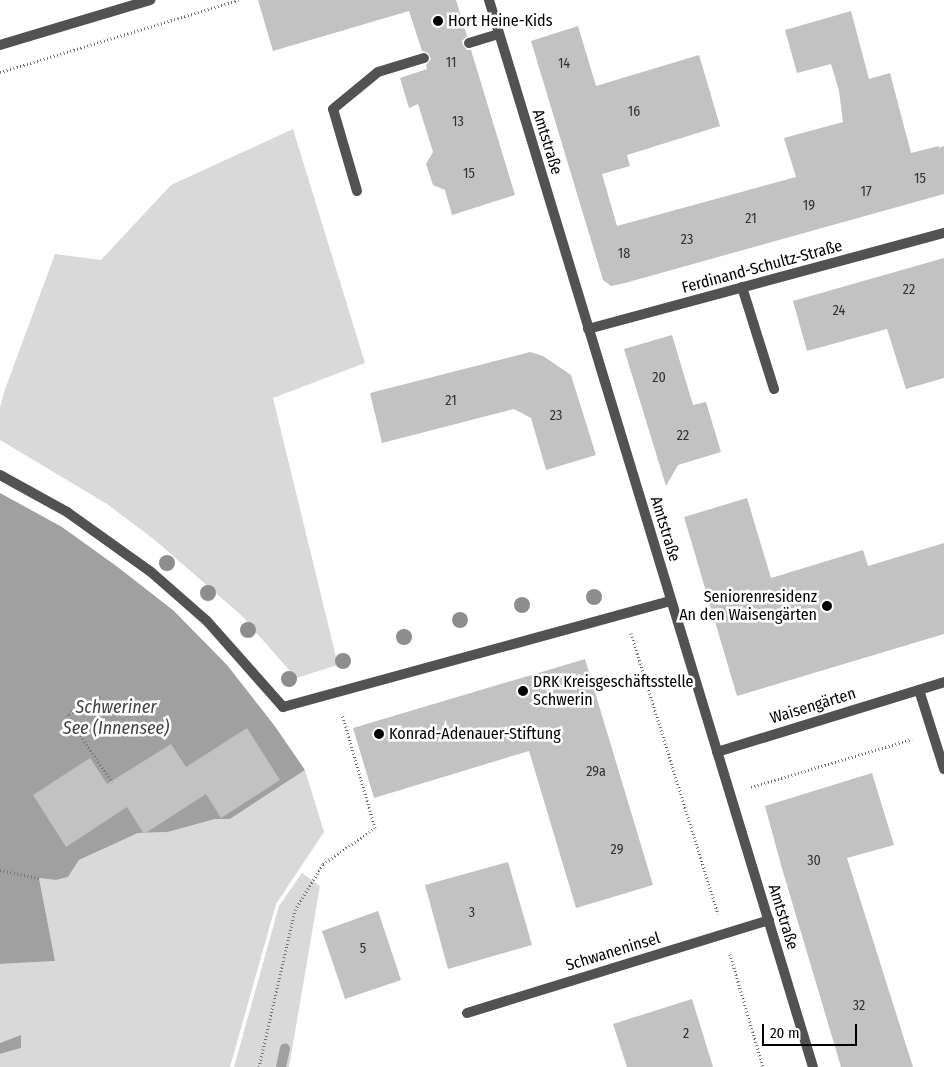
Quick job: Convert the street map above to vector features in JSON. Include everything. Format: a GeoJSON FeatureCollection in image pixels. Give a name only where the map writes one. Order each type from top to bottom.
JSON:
{"type":"FeatureCollection","features":[{"type":"Feature","properties":{"kind":"street"},"geometry":{"type":"LineString","coordinates":[[0,45],[150,0]]}},
{"type":"Feature","properties":{"kind":"street","name":"Amtstraße"},"geometry":{"type":"LineString","coordinates":[[489,0],[813,1067]]}},
{"type":"Feature","properties":{"kind":"street"},"geometry":{"type":"LineString","coordinates":[[469,44],[499,34]]}},
{"type":"Feature","properties":{"kind":"street"},"geometry":{"type":"LineString","coordinates":[[357,191],[333,109],[378,72],[424,58]]}},
{"type":"Feature","properties":{"kind":"street","name":"Ferdinand-Schultz-Straße"},"geometry":{"type":"LineString","coordinates":[[588,329],[944,234]]}},
{"type":"Feature","properties":{"kind":"street"},"geometry":{"type":"LineString","coordinates":[[742,287],[774,390]]}},
{"type":"Feature","properties":{"kind":"street"},"geometry":{"type":"LineString","coordinates":[[0,475],[67,512],[151,572],[207,621],[283,707],[671,602]]}},
{"type":"Feature","properties":{"kind":"street","name":"Waisengärten"},"geometry":{"type":"LineString","coordinates":[[716,752],[944,682]]}},
{"type":"Feature","properties":{"kind":"street"},"geometry":{"type":"LineString","coordinates":[[919,690],[944,769]]}},
{"type":"Feature","properties":{"kind":"street","name":"Schwaneninsel"},"geometry":{"type":"LineString","coordinates":[[467,1013],[769,920]]}},
{"type":"Feature","properties":{"kind":"path"},"geometry":{"type":"LineString","coordinates":[[0,72],[238,0]]}},
{"type":"Feature","properties":{"kind":"path"},"geometry":{"type":"LineString","coordinates":[[625,614],[724,933],[763,1067]]}},
{"type":"Feature","properties":{"kind":"path"},"geometry":{"type":"LineString","coordinates":[[259,1067],[295,910],[323,864],[375,828],[336,694]]}},
{"type":"Feature","properties":{"kind":"path"},"geometry":{"type":"LineString","coordinates":[[100,696],[67,715],[112,782]]}},
{"type":"Feature","properties":{"kind":"path"},"geometry":{"type":"LineString","coordinates":[[729,793],[932,733]]}},
{"type":"Feature","properties":{"kind":"path"},"geometry":{"type":"LineString","coordinates":[[0,870],[39,878]]}},
{"type":"Feature","properties":{"kind":"shaded area"},"geometry":{"type":"Polygon","coordinates":[[[293,129],[365,363],[273,398],[338,665],[296,678],[241,615],[156,541],[107,504],[0,440],[0,408],[4,392],[55,254],[101,260],[171,185],[293,129]]]}},
{"type":"Feature","properties":{"kind":"shaded area"},"geometry":{"type":"Polygon","coordinates":[[[305,770],[324,832],[276,904],[230,1067],[0,1067],[0,1054],[21,1048],[21,1036],[0,1043],[0,964],[55,961],[39,878],[56,880],[68,877],[79,860],[138,833],[168,832],[215,819],[230,819],[305,770]]]}},
{"type":"Feature","properties":{"kind":"shaded area"},"geometry":{"type":"Polygon","coordinates":[[[302,873],[320,886],[289,1067],[234,1067],[279,906],[302,873]]]}},
{"type":"Feature","properties":{"kind":"water","name":"Schweriner See (Innensee)"},"geometry":{"type":"Polygon","coordinates":[[[0,493],[62,527],[174,611],[227,665],[274,725],[305,770],[230,819],[215,819],[168,832],[138,833],[79,860],[68,877],[56,880],[39,878],[55,961],[0,964],[0,493]]]}},
{"type":"Feature","properties":{"kind":"water"},"geometry":{"type":"Polygon","coordinates":[[[21,1035],[21,1048],[0,1054],[0,1043],[21,1035]]]}},
{"type":"Feature","properties":{"kind":"building"},"geometry":{"type":"Polygon","coordinates":[[[258,0],[456,0],[467,36],[462,41],[463,45],[467,50],[471,50],[515,195],[452,215],[445,190],[433,185],[426,164],[433,152],[418,104],[409,108],[400,78],[427,69],[426,65],[431,59],[428,53],[422,51],[409,11],[273,51],[258,0]]]}},
{"type":"Feature","properties":{"kind":"building"},"geometry":{"type":"Polygon","coordinates":[[[851,11],[869,79],[890,73],[911,153],[944,146],[944,194],[625,283],[611,286],[603,280],[531,41],[578,26],[596,86],[699,55],[720,126],[627,155],[630,166],[602,174],[617,226],[796,177],[784,138],[843,122],[839,91],[831,64],[797,73],[785,30],[851,11]]]}},
{"type":"Feature","properties":{"kind":"building"},"geometry":{"type":"Polygon","coordinates":[[[944,258],[944,378],[906,389],[887,329],[807,351],[793,301],[944,258]]]}},
{"type":"Feature","properties":{"kind":"building"},"geometry":{"type":"Polygon","coordinates":[[[672,335],[693,405],[706,402],[721,452],[678,465],[666,486],[624,349],[672,335]]]}},
{"type":"Feature","properties":{"kind":"building"},"geometry":{"type":"Polygon","coordinates":[[[530,352],[543,356],[571,375],[596,455],[546,470],[531,418],[514,409],[382,443],[370,393],[530,352]]]}},
{"type":"Feature","properties":{"kind":"building","name":"Seniorenresidenz An den Waisengärten"},"geometry":{"type":"Polygon","coordinates":[[[747,498],[771,578],[863,550],[868,566],[944,543],[944,634],[737,696],[684,517],[747,498]]]}},
{"type":"Feature","properties":{"kind":"building"},"geometry":{"type":"Polygon","coordinates":[[[585,659],[653,885],[576,908],[529,751],[374,798],[353,728],[585,659]]]}},
{"type":"Feature","properties":{"kind":"building"},"geometry":{"type":"Polygon","coordinates":[[[247,728],[280,780],[221,818],[206,794],[144,834],[127,807],[66,847],[33,795],[90,758],[107,784],[171,744],[186,767],[247,728]]]}},
{"type":"Feature","properties":{"kind":"building"},"geometry":{"type":"Polygon","coordinates":[[[872,773],[894,845],[847,858],[913,1067],[841,1067],[765,806],[872,773]]]}},
{"type":"Feature","properties":{"kind":"building"},"geometry":{"type":"Polygon","coordinates":[[[508,862],[532,945],[448,969],[425,885],[508,862]]]}},
{"type":"Feature","properties":{"kind":"building"},"geometry":{"type":"Polygon","coordinates":[[[378,911],[401,980],[345,999],[322,931],[378,911]]]}},
{"type":"Feature","properties":{"kind":"building"},"geometry":{"type":"Polygon","coordinates":[[[692,999],[713,1067],[627,1067],[613,1024],[692,999]]]}},
{"type":"Feature","properties":{"kind":"waterway"},"geometry":{"type":"LineString","coordinates":[[281,1067],[285,1048]]}},
{"type":"Feature","properties":{"kind":"place","name":"Hort Heine-Kids"},"geometry":{"type":"Point","coordinates":[438,21]}},
{"type":"Feature","properties":{"kind":"place","name":"Seniorenresidenz An den Waisengärten"},"geometry":{"type":"Point","coordinates":[827,606]}},
{"type":"Feature","properties":{"kind":"place","name":"DRK Kreisgeschäftsstelle Schwerin"},"geometry":{"type":"Point","coordinates":[523,691]}},
{"type":"Feature","properties":{"kind":"place","name":"Konrad-Adenauer-Stiftung"},"geometry":{"type":"Point","coordinates":[379,734]}}]}
